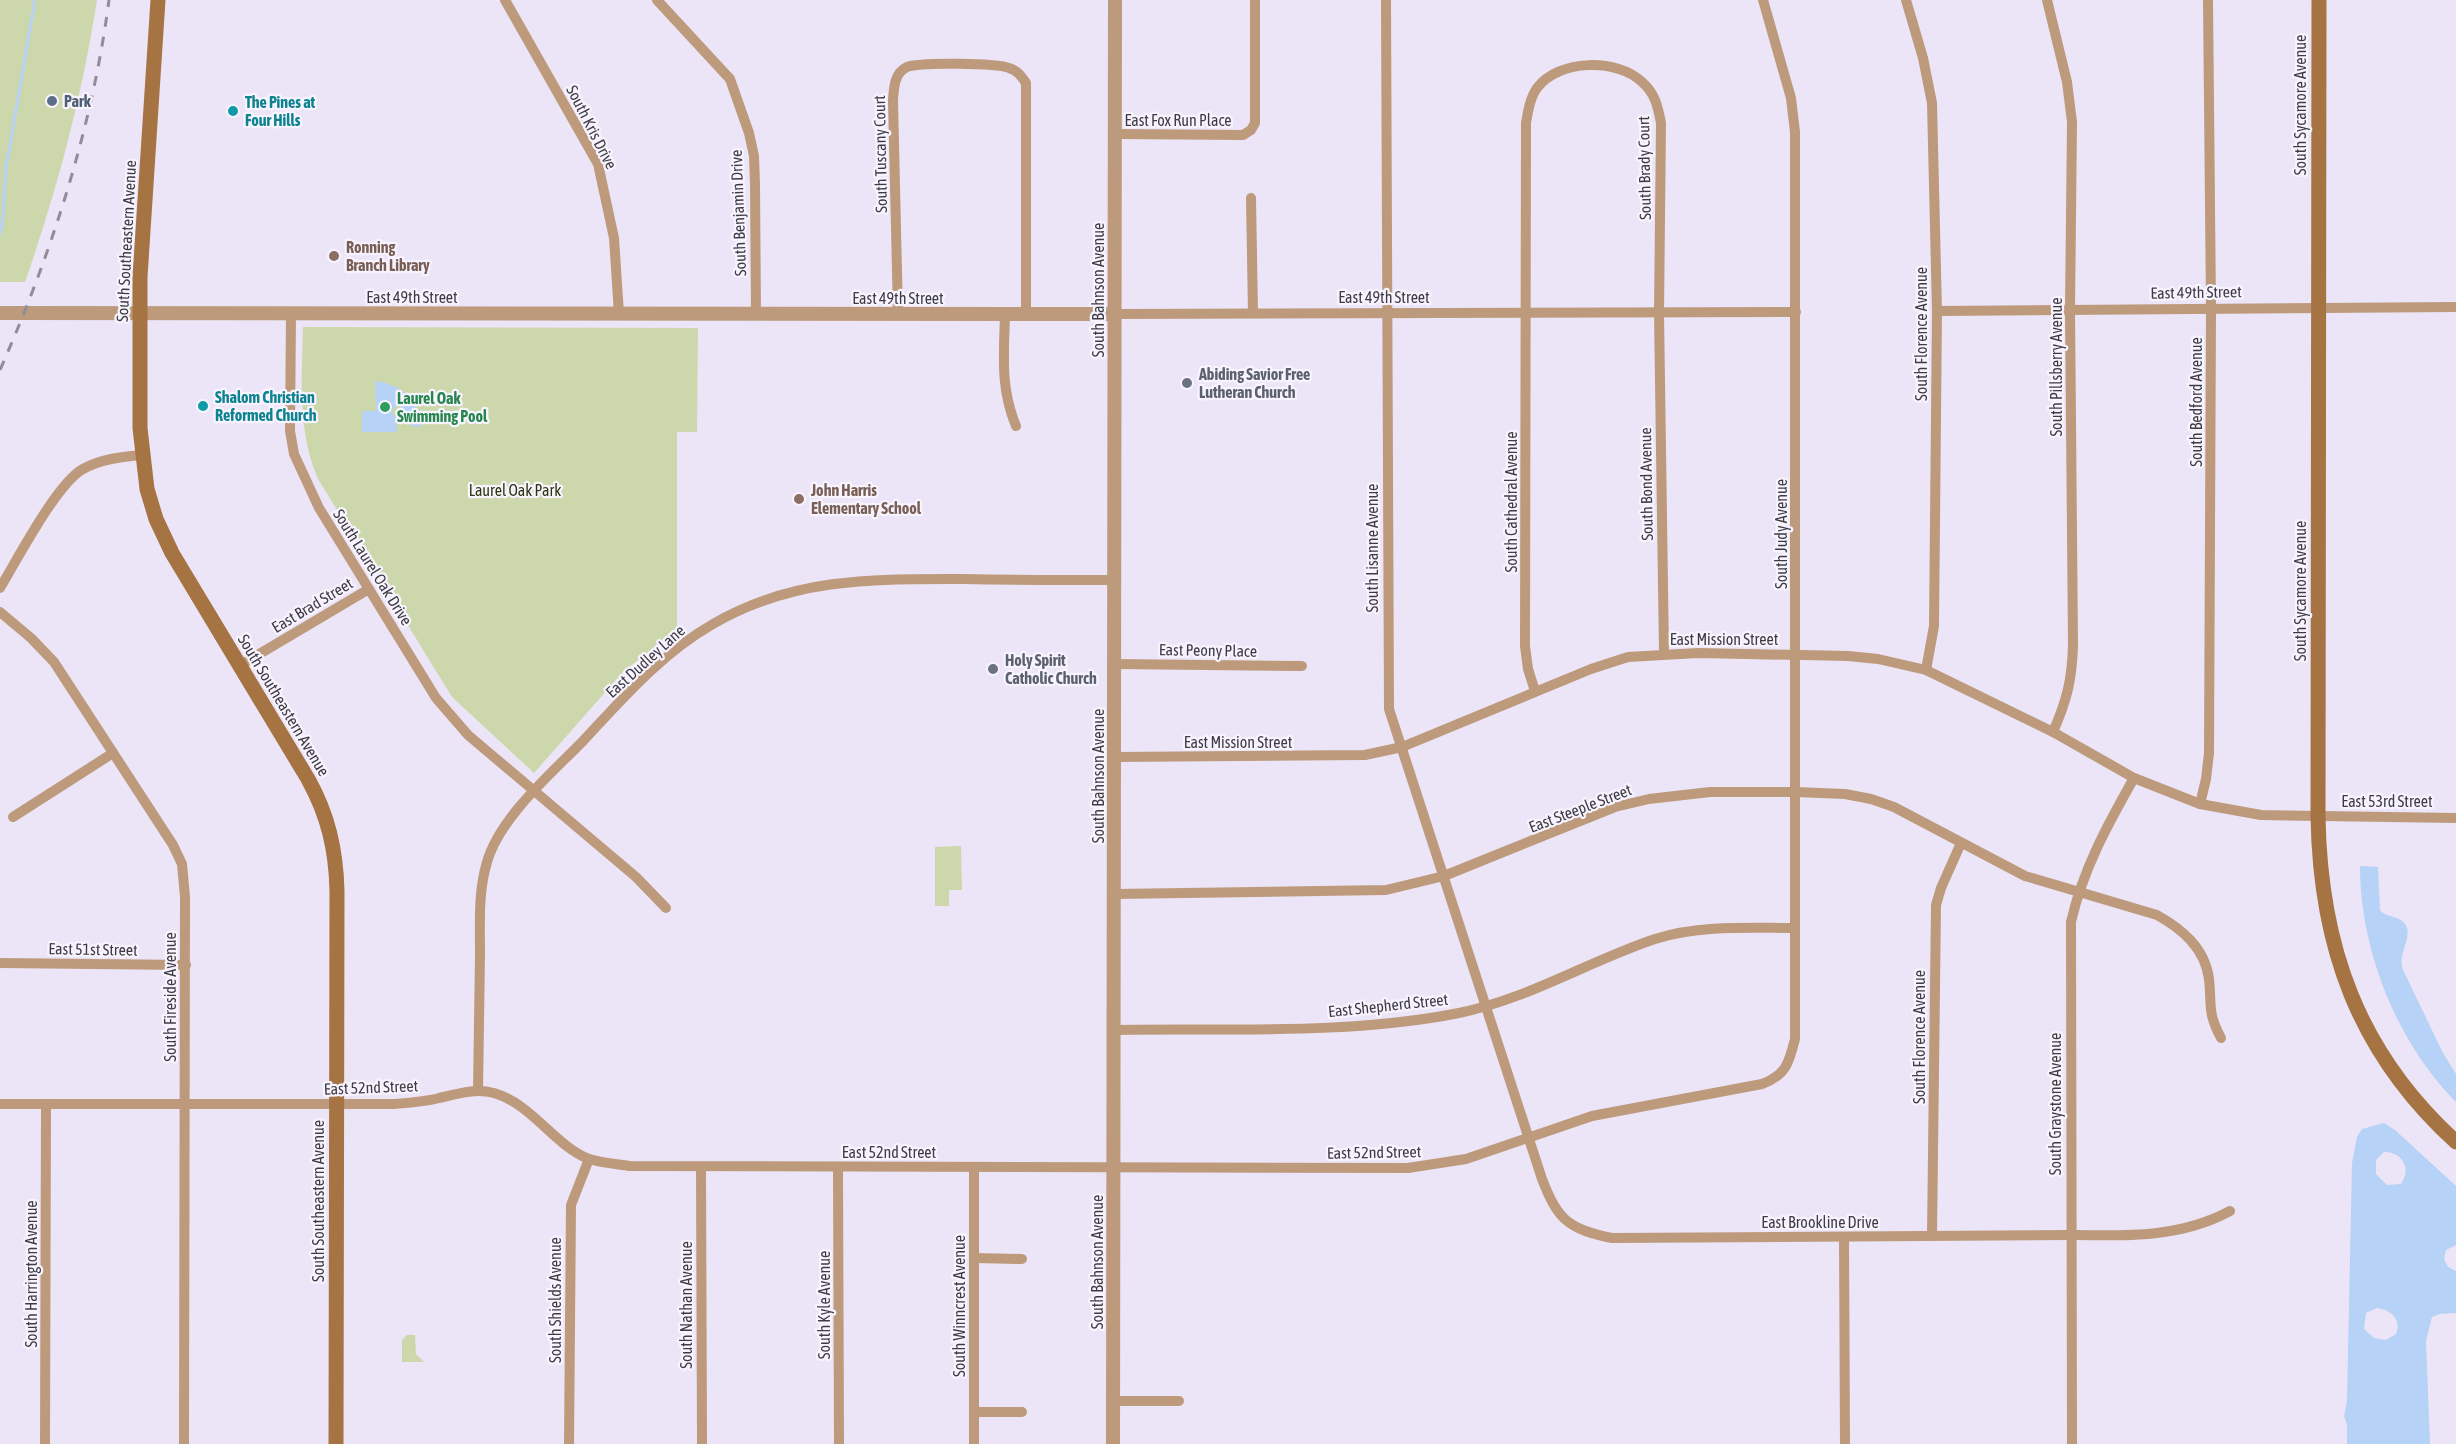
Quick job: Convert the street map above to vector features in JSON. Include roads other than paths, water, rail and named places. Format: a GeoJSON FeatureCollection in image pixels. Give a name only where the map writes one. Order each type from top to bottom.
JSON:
{"type":"FeatureCollection","features":[{"type":"Feature","properties":{"kind":"main road","name":"South Southeastern Avenue"},"geometry":{"type":"LineString","coordinates":[[158,0],[142,238],[141,455],[147,489],[162,532],[318,797],[333,840],[337,891],[336,1444]]}},
{"type":"Feature","properties":{"kind":"main road","name":"South Sycamore Avenue"},"geometry":{"type":"LineString","coordinates":[[2319,0],[2318,816],[2321,880],[2328,924],[2340,966],[2356,1006],[2400,1081],[2428,1115],[2456,1142]]}},
{"type":"Feature","properties":{"kind":"street","name":"South Kris Drive"},"geometry":{"type":"LineString","coordinates":[[505,0],[598,164],[614,238],[619,314]]}},
{"type":"Feature","properties":{"kind":"street","name":"South Benjamin Drive"},"geometry":{"type":"LineString","coordinates":[[657,0],[730,79],[749,133],[755,175],[756,314]]}},
{"type":"Feature","properties":{"kind":"street","name":"South Bahnson Avenue"},"geometry":{"type":"LineString","coordinates":[[1113,1444],[1115,0]]}},
{"type":"Feature","properties":{"kind":"street","name":"East Fox Run Place"},"geometry":{"type":"LineString","coordinates":[[1115,134],[1243,135],[1251,130],[1255,123],[1255,0]]}},
{"type":"Feature","properties":{"kind":"street","name":"South Lisanne Avenue"},"geometry":{"type":"LineString","coordinates":[[1386,0],[1389,709],[1508,1076]]}},
{"type":"Feature","properties":{"kind":"street","name":"South Judy Avenue"},"geometry":{"type":"LineString","coordinates":[[1763,0],[1785,74],[1793,121],[1796,312],[1795,1039],[1785,1070]]}},
{"type":"Feature","properties":{"kind":"street","name":"South Florence Avenue"},"geometry":{"type":"LineString","coordinates":[[1906,0],[1923,58],[1932,103],[1937,311],[1935,626],[1926,670]]}},
{"type":"Feature","properties":{"kind":"street","name":"South Pillsberry Avenue"},"geometry":{"type":"LineString","coordinates":[[2047,0],[2067,82],[2072,122],[2070,310],[2072,679],[2065,705],[2053,732]]}},
{"type":"Feature","properties":{"kind":"street","name":"South Bedford Avenue"},"geometry":{"type":"LineString","coordinates":[[2200,804],[2209,753],[2211,309],[2208,0]]}},
{"type":"Feature","properties":{"kind":"street","name":"South Tuscany Court"},"geometry":{"type":"LineString","coordinates":[[898,314],[893,100],[895,81],[907,67],[963,64],[1001,65],[1020,74],[1026,83],[1026,314]]}},
{"type":"Feature","properties":{"kind":"street","name":"South Brady Court"},"geometry":{"type":"LineString","coordinates":[[1527,312],[1526,143],[1530,103],[1537,89],[1554,73],[1565,68],[1592,66],[1616,68],[1632,74],[1643,82],[1658,106],[1661,123],[1659,313]]}},
{"type":"Feature","properties":{"kind":"street"},"geometry":{"type":"LineString","coordinates":[[1251,198],[1253,313]]}},
{"type":"Feature","properties":{"kind":"street","name":"East 49th Street"},"geometry":{"type":"LineString","coordinates":[[1937,311],[2456,307]]}},
{"type":"Feature","properties":{"kind":"street","name":"South Cathedral Avenue"},"geometry":{"type":"LineString","coordinates":[[1527,312],[1525,646],[1528,669],[1535,691]]}},
{"type":"Feature","properties":{"kind":"street","name":"East 49th Street"},"geometry":{"type":"LineString","coordinates":[[0,313],[1796,312]]}},
{"type":"Feature","properties":{"kind":"street","name":"South Laurel Oak Drive"},"geometry":{"type":"LineString","coordinates":[[291,313],[290,431],[294,454],[319,508],[436,698],[468,735],[636,877],[666,908]]}},
{"type":"Feature","properties":{"kind":"street","name":"South Bond Avenue"},"geometry":{"type":"LineString","coordinates":[[1659,313],[1664,654]]}},
{"type":"Feature","properties":{"kind":"street"},"geometry":{"type":"LineString","coordinates":[[1005,314],[1004,384],[1007,406],[1016,426]]}},
{"type":"Feature","properties":{"kind":"street"},"geometry":{"type":"LineString","coordinates":[[0,588],[53,502],[74,475],[96,463],[141,455]]}},
{"type":"Feature","properties":{"kind":"street","name":"East Dudley Lane"},"geometry":{"type":"LineString","coordinates":[[478,1091],[482,882],[495,843],[535,791],[660,663],[684,643],[714,623],[758,603],[803,588],[842,582],[893,579],[1115,580]]}},
{"type":"Feature","properties":{"kind":"street","name":"East Brad Street"},"geometry":{"type":"LineString","coordinates":[[239,666],[369,589]]}},
{"type":"Feature","properties":{"kind":"street","name":"South Fireside Avenue"},"geometry":{"type":"LineString","coordinates":[[0,612],[31,638],[54,662],[173,845],[182,864],[186,965],[184,1444]]}},
{"type":"Feature","properties":{"kind":"street","name":"East Mission Street"},"geometry":{"type":"LineString","coordinates":[[1114,757],[1343,757],[1372,754],[1402,747],[1535,691],[1628,657],[1664,654],[1796,654],[1868,658],[1926,670],[2053,732],[2134,777],[2200,804],[2261,815],[2318,816]]}},
{"type":"Feature","properties":{"kind":"street","name":"East Peony Place"},"geometry":{"type":"LineString","coordinates":[[1114,664],[1302,666]]}},
{"type":"Feature","properties":{"kind":"street"},"geometry":{"type":"LineString","coordinates":[[13,817],[113,753]]}},
{"type":"Feature","properties":{"kind":"street","name":"South Graystone Avenue"},"geometry":{"type":"LineString","coordinates":[[2072,1444],[2071,922],[2078,893],[2100,838],[2134,777]]}},
{"type":"Feature","properties":{"kind":"street","name":"East Steeple Street"},"geometry":{"type":"LineString","coordinates":[[1114,894],[1367,892],[1405,887],[1444,876],[1615,807],[1649,799],[1710,792],[1845,794],[1872,799],[1894,807],[2025,876],[2157,915],[2183,933],[2196,946],[2204,961],[2208,978],[2211,1019],[2221,1038]]}},
{"type":"Feature","properties":{"kind":"street","name":"East 53rd Street"},"geometry":{"type":"LineString","coordinates":[[2318,816],[2456,818]]}},
{"type":"Feature","properties":{"kind":"street","name":"South Florence Avenue"},"geometry":{"type":"LineString","coordinates":[[1932,1236],[1936,905],[1960,843]]}},
{"type":"Feature","properties":{"kind":"street","name":"East Shepherd Street"},"geometry":{"type":"LineString","coordinates":[[1114,1030],[1364,1026],[1410,1021],[1462,1012],[1510,998],[1654,939],[1685,932],[1795,928]]}},
{"type":"Feature","properties":{"kind":"street","name":"East 51st Street"},"geometry":{"type":"LineString","coordinates":[[0,963],[186,965]]}},
{"type":"Feature","properties":{"kind":"street","name":"East 52nd Street"},"geometry":{"type":"LineString","coordinates":[[0,1104],[418,1102],[459,1092],[478,1091],[495,1094],[517,1103],[574,1150],[589,1159],[630,1166],[1408,1168],[1466,1159],[1592,1116],[1762,1084],[1775,1079],[1785,1070]]}},
{"type":"Feature","properties":{"kind":"street","name":"East Brookline Drive"},"geometry":{"type":"LineString","coordinates":[[1508,1076],[1553,1207],[1570,1223],[1587,1233],[1612,1238],[2134,1236],[2192,1228],[2230,1211]]}},
{"type":"Feature","properties":{"kind":"street","name":"South Harrington Avenue"},"geometry":{"type":"LineString","coordinates":[[45,1444],[46,1104]]}},
{"type":"Feature","properties":{"kind":"street","name":"South Shields Avenue"},"geometry":{"type":"LineString","coordinates":[[569,1444],[571,1205],[589,1159]]}},
{"type":"Feature","properties":{"kind":"street","name":"South Nathan Avenue"},"geometry":{"type":"LineString","coordinates":[[701,1167],[702,1444]]}},
{"type":"Feature","properties":{"kind":"street","name":"South Kyle Avenue"},"geometry":{"type":"LineString","coordinates":[[838,1167],[839,1444]]}},
{"type":"Feature","properties":{"kind":"street","name":"South Winncrest Avenue"},"geometry":{"type":"LineString","coordinates":[[974,1167],[974,1444]]}},
{"type":"Feature","properties":{"kind":"street"},"geometry":{"type":"LineString","coordinates":[[1844,1237],[1845,1444]]}},
{"type":"Feature","properties":{"kind":"street"},"geometry":{"type":"LineString","coordinates":[[974,1258],[1022,1259]]}},
{"type":"Feature","properties":{"kind":"street"},"geometry":{"type":"LineString","coordinates":[[1113,1401],[1179,1401]]}},
{"type":"Feature","properties":{"kind":"street"},"geometry":{"type":"LineString","coordinates":[[974,1412],[1022,1412]]}},
{"type":"Feature","properties":{"kind":"water","name":"Laurel Oak Swimming Pool"},"geometry":{"type":"Polygon","coordinates":[[[375,381],[401,390],[413,401],[420,417],[421,427],[411,426],[411,417],[398,404],[391,412],[396,418],[397,432],[362,432],[362,411],[376,411],[375,381]]]}},
{"type":"Feature","properties":{"kind":"water"},"geometry":{"type":"Polygon","coordinates":[[[2360,866],[2378,867],[2380,910],[2402,921],[2407,928],[2402,967],[2443,1053],[2456,1074],[2456,1102],[2416,1052],[2386,993],[2367,930],[2360,866]]]}},
{"type":"Feature","properties":{"kind":"water"},"geometry":{"type":"Polygon","coordinates":[[[2384,1123],[2395,1130],[2456,1186],[2456,1245],[2446,1250],[2444,1259],[2448,1267],[2456,1271],[2456,1313],[2439,1314],[2432,1317],[2426,1341],[2430,1444],[2347,1444],[2347,1425],[2344,1416],[2347,1401],[2352,1163],[2357,1137],[2362,1129],[2384,1123]],[[2384,1152],[2376,1160],[2376,1174],[2387,1185],[2401,1184],[2406,1172],[2403,1162],[2396,1155],[2384,1152]],[[2377,1308],[2366,1313],[2364,1329],[2374,1338],[2386,1340],[2396,1334],[2398,1324],[2391,1313],[2377,1308]]]}},
{"type":"Feature","properties":{"kind":"waterway"},"geometry":{"type":"LineString","coordinates":[[0,234],[6,168],[35,0]]}},
{"type":"Feature","properties":{"kind":"railway"},"geometry":{"type":"LineString","coordinates":[[0,370],[37,281],[68,189],[92,96],[109,0]]}},
{"type":"Feature","properties":{"kind":"place","name":"Park"},"geometry":{"type":"Point","coordinates":[52,101]}},
{"type":"Feature","properties":{"kind":"place","name":"The Pines at Four Hills"},"geometry":{"type":"Point","coordinates":[233,111]}},
{"type":"Feature","properties":{"kind":"place","name":"Ronning Branch Library"},"geometry":{"type":"Point","coordinates":[334,256]}},
{"type":"Feature","properties":{"kind":"place","name":"Abiding Savior Free Lutheran Church"},"geometry":{"type":"Point","coordinates":[1187,383]}},
{"type":"Feature","properties":{"kind":"place","name":"Shalom Christian Reformed Church"},"geometry":{"type":"Point","coordinates":[203,406]}},
{"type":"Feature","properties":{"kind":"place","name":"Laurel Oak Swimming Pool"},"geometry":{"type":"Point","coordinates":[385,407]}},
{"type":"Feature","properties":{"kind":"place","name":"John Harris Elementary School"},"geometry":{"type":"Point","coordinates":[799,499]}},
{"type":"Feature","properties":{"kind":"place","name":"Holy Spirit Catholic Church"},"geometry":{"type":"Point","coordinates":[993,669]}},
{"type":"Feature","properties":{"kind":"park label","name":"Laurel Oak Park"},"geometry":{"type":"Point","coordinates":[515,490]}}]}
